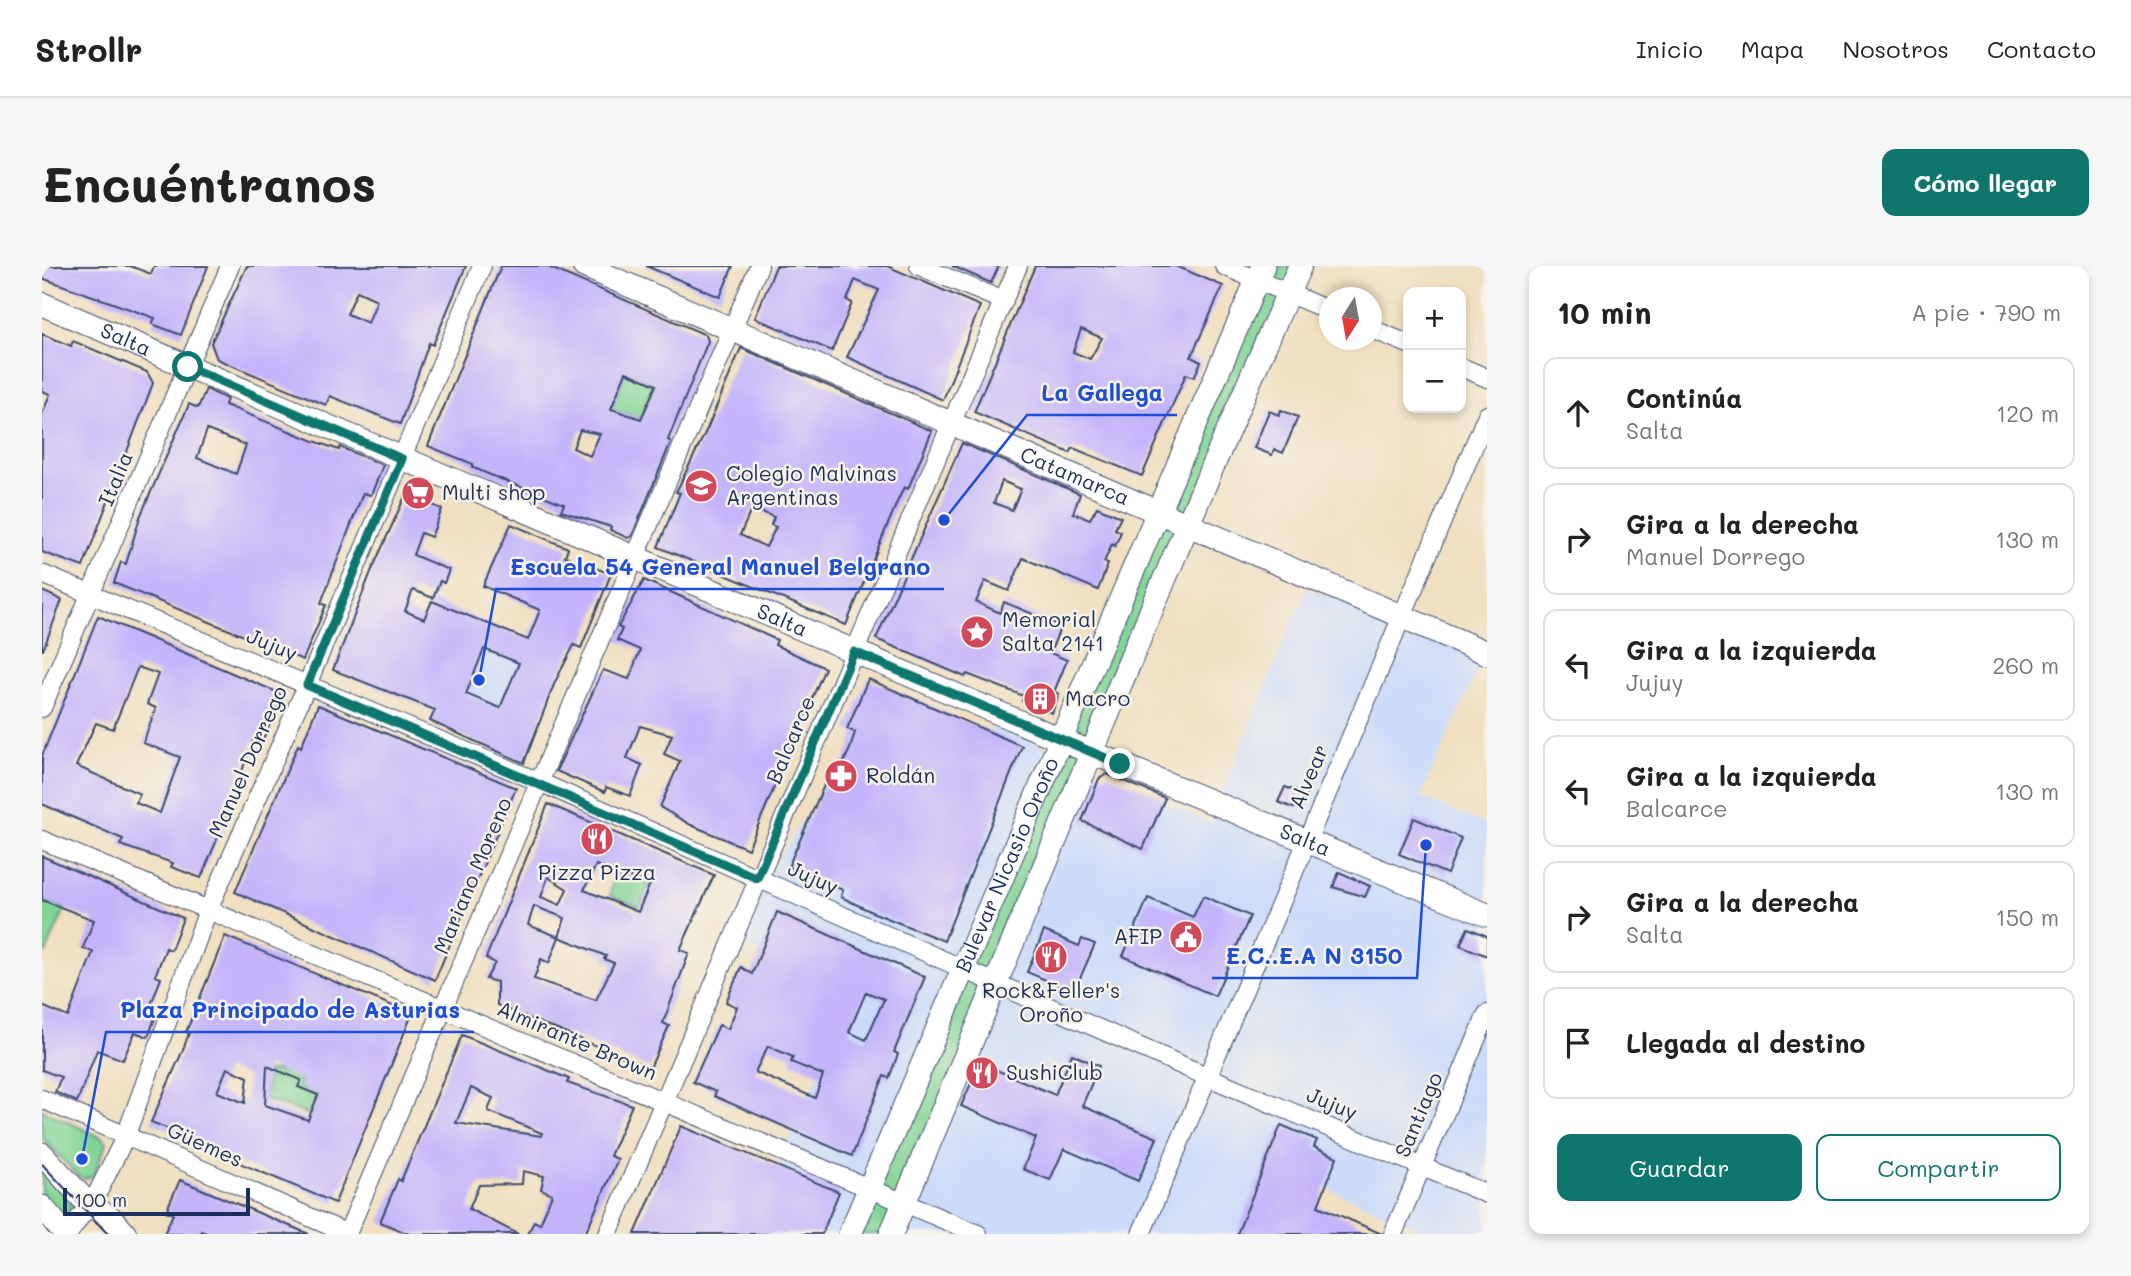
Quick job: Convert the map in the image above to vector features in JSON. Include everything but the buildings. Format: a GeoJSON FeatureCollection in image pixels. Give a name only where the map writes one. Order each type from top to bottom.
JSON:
{"type":"FeatureCollection","features":[{"type":"Feature","properties":{"kind":"main road","name":"Catamarca"},"geometry":{"type":"LineString","coordinates":[[584,266],[1487,653]]}},
{"type":"Feature","properties":{"kind":"main road","name":"Bulevar Nicasio Oroño"},"geometry":{"type":"LineString","coordinates":[[891,1234],[1094,753],[1186,525],[1300,266]]}},
{"type":"Feature","properties":{"kind":"main road","name":"Bulevar Nicasio Oroño"},"geometry":{"type":"LineString","coordinates":[[850,1234],[1260,273]]}},
{"type":"Feature","properties":{"kind":"main road","name":"Salta"},"geometry":{"type":"LineString","coordinates":[[42,304],[636,560],[1062,740],[1487,915]]}},
{"type":"Feature","properties":{"kind":"main road"},"geometry":{"type":"LineString","coordinates":[[42,1154],[89,1205],[109,1234]]}},
{"type":"Feature","properties":{"kind":"main road"},"geometry":{"type":"LineString","coordinates":[[89,1205],[110,1217],[125,1234]]}},
{"type":"Feature","properties":{"kind":"main road"},"geometry":{"type":"LineString","coordinates":[[42,1207],[66,1234]]}},
{"type":"Feature","properties":{"kind":"street","name":"Italia"},"geometry":{"type":"LineString","coordinates":[[42,708],[230,266]]}},
{"type":"Feature","properties":{"kind":"street","name":"Manuel Dorrego"},"geometry":{"type":"LineString","coordinates":[[66,1234],[89,1205],[126,1135],[208,910],[307,685],[482,266]]}},
{"type":"Feature","properties":{"kind":"street","name":"Mariano Moreno"},"geometry":{"type":"LineString","coordinates":[[347,1234],[537,781],[636,560],[759,266]]}},
{"type":"Feature","properties":{"kind":"street"},"geometry":{"type":"LineString","coordinates":[[919,266],[1004,301]]}},
{"type":"Feature","properties":{"kind":"street","name":"Balcarce"},"geometry":{"type":"LineString","coordinates":[[608,1234],[1018,266]]}},
{"type":"Feature","properties":{"kind":"street"},"geometry":{"type":"LineString","coordinates":[[1224,266],[1260,273],[1288,294],[1319,308]]}},
{"type":"Feature","properties":{"kind":"street"},"geometry":{"type":"LineString","coordinates":[[1382,334],[1403,343]]}},
{"type":"Feature","properties":{"kind":"street"},"geometry":{"type":"LineString","coordinates":[[1466,368],[1487,377]]}},
{"type":"Feature","properties":{"kind":"street","name":"Alvear"},"geometry":{"type":"LineString","coordinates":[[1141,1234],[1487,415]]}},
{"type":"Feature","properties":{"kind":"street","name":"Jujuy"},"geometry":{"type":"LineString","coordinates":[[42,574],[537,781],[1206,1076],[1487,1194]]}},
{"type":"Feature","properties":{"kind":"street","name":"Almirante Brown"},"geometry":{"type":"LineString","coordinates":[[42,840],[978,1234]]}},
{"type":"Feature","properties":{"kind":"street","name":"Santiago"},"geometry":{"type":"LineString","coordinates":[[1393,1234],[1487,1014]]}},
{"type":"Feature","properties":{"kind":"street","name":"Güemes"},"geometry":{"type":"LineString","coordinates":[[42,1099],[347,1234]]}},
{"type":"Feature","properties":{"kind":"shaded area"},"geometry":{"type":"Polygon","coordinates":[[[1306,588],[1486,652],[1420,797],[1487,825],[1487,1226],[1484,1234],[1432,1234],[1325,1187],[1238,1234],[789,1234],[778,1166],[854,995],[731,940],[806,814],[936,867],[994,724],[1210,823],[1306,588]]]}},
{"type":"Feature","properties":{"kind":"shaded area"},"geometry":{"type":"Polygon","coordinates":[[[473,617],[528,640],[486,744],[430,721],[473,617]]]}},
{"type":"Feature","properties":{"kind":"green space"},"geometry":{"type":"Polygon","coordinates":[[[1263,266],[1300,266],[891,1234],[850,1234],[1263,266]]]}},
{"type":"Feature","properties":{"kind":"green space"},"geometry":{"type":"Polygon","coordinates":[[[626,372],[656,385],[641,419],[611,409],[626,372]]]}},
{"type":"Feature","properties":{"kind":"green space"},"geometry":{"type":"Polygon","coordinates":[[[615,872],[650,884],[640,907],[610,896],[615,872]]]}},
{"type":"Feature","properties":{"kind":"green space"},"geometry":{"type":"Polygon","coordinates":[[[42,900],[65,909],[46,953],[42,951],[42,900]]]}},
{"type":"Feature","properties":{"kind":"green space"},"geometry":{"type":"Polygon","coordinates":[[[267,1072],[303,1075],[298,1087],[317,1094],[310,1115],[265,1100],[267,1072]]]}},
{"type":"Feature","properties":{"kind":"green space"},"geometry":{"type":"Polygon","coordinates":[[[42,1110],[105,1139],[107,1143],[93,1176],[83,1179],[77,1175],[42,1137],[42,1110]]]}},
{"type":"Feature","properties":{"kind":"green space"},"geometry":{"type":"Polygon","coordinates":[[[42,1171],[72,1203],[68,1216],[59,1214],[42,1196],[42,1171]]]}},
{"type":"Feature","properties":{"kind":"tram line"},"geometry":{"type":"LineString","coordinates":[[42,1164],[108,1234]]}},
{"type":"Feature","properties":{"kind":"place","name":"Colegio Malvinas Argentinas"},"geometry":{"type":"Point","coordinates":[701,486]}},
{"type":"Feature","properties":{"kind":"place","name":"Multi shop"},"geometry":{"type":"Point","coordinates":[418,493]}},
{"type":"Feature","properties":{"kind":"place","name":"La Gallega"},"geometry":{"type":"Point","coordinates":[944,520]}},
{"type":"Feature","properties":{"kind":"place","name":"Memorial Salta 2141"},"geometry":{"type":"Point","coordinates":[977,632]}},
{"type":"Feature","properties":{"kind":"place","name":"Escuela 54 General Manuel Belgrano"},"geometry":{"type":"Point","coordinates":[479,680]}},
{"type":"Feature","properties":{"kind":"place","name":"Macro"},"geometry":{"type":"Point","coordinates":[1040,699]}},
{"type":"Feature","properties":{"kind":"place","name":"Roldán"},"geometry":{"type":"Point","coordinates":[841,776]}},
{"type":"Feature","properties":{"kind":"place","name":"Pizza Pizza"},"geometry":{"type":"Point","coordinates":[597,839]}},
{"type":"Feature","properties":{"kind":"place","name":"E.C..E.A N 3150"},"geometry":{"type":"Point","coordinates":[1426,845]}},
{"type":"Feature","properties":{"kind":"place","name":"AFIP"},"geometry":{"type":"Point","coordinates":[1186,937]}},
{"type":"Feature","properties":{"kind":"place","name":"Rock&Feller's Oroño"},"geometry":{"type":"Point","coordinates":[1051,957]}},
{"type":"Feature","properties":{"kind":"place","name":"SushiClub"},"geometry":{"type":"Point","coordinates":[982,1073]}},
{"type":"Feature","properties":{"kind":"place","name":"Plaza Principado de Asturias"},"geometry":{"type":"Point","coordinates":[82,1159]}},
{"type":"Feature","properties":{"kind":"route"},"geometry":{"type":"LineString","coordinates":[[188,367],[402,459],[307,685],[537,781],[757,878],[854,652],[1120,764]]}}]}
